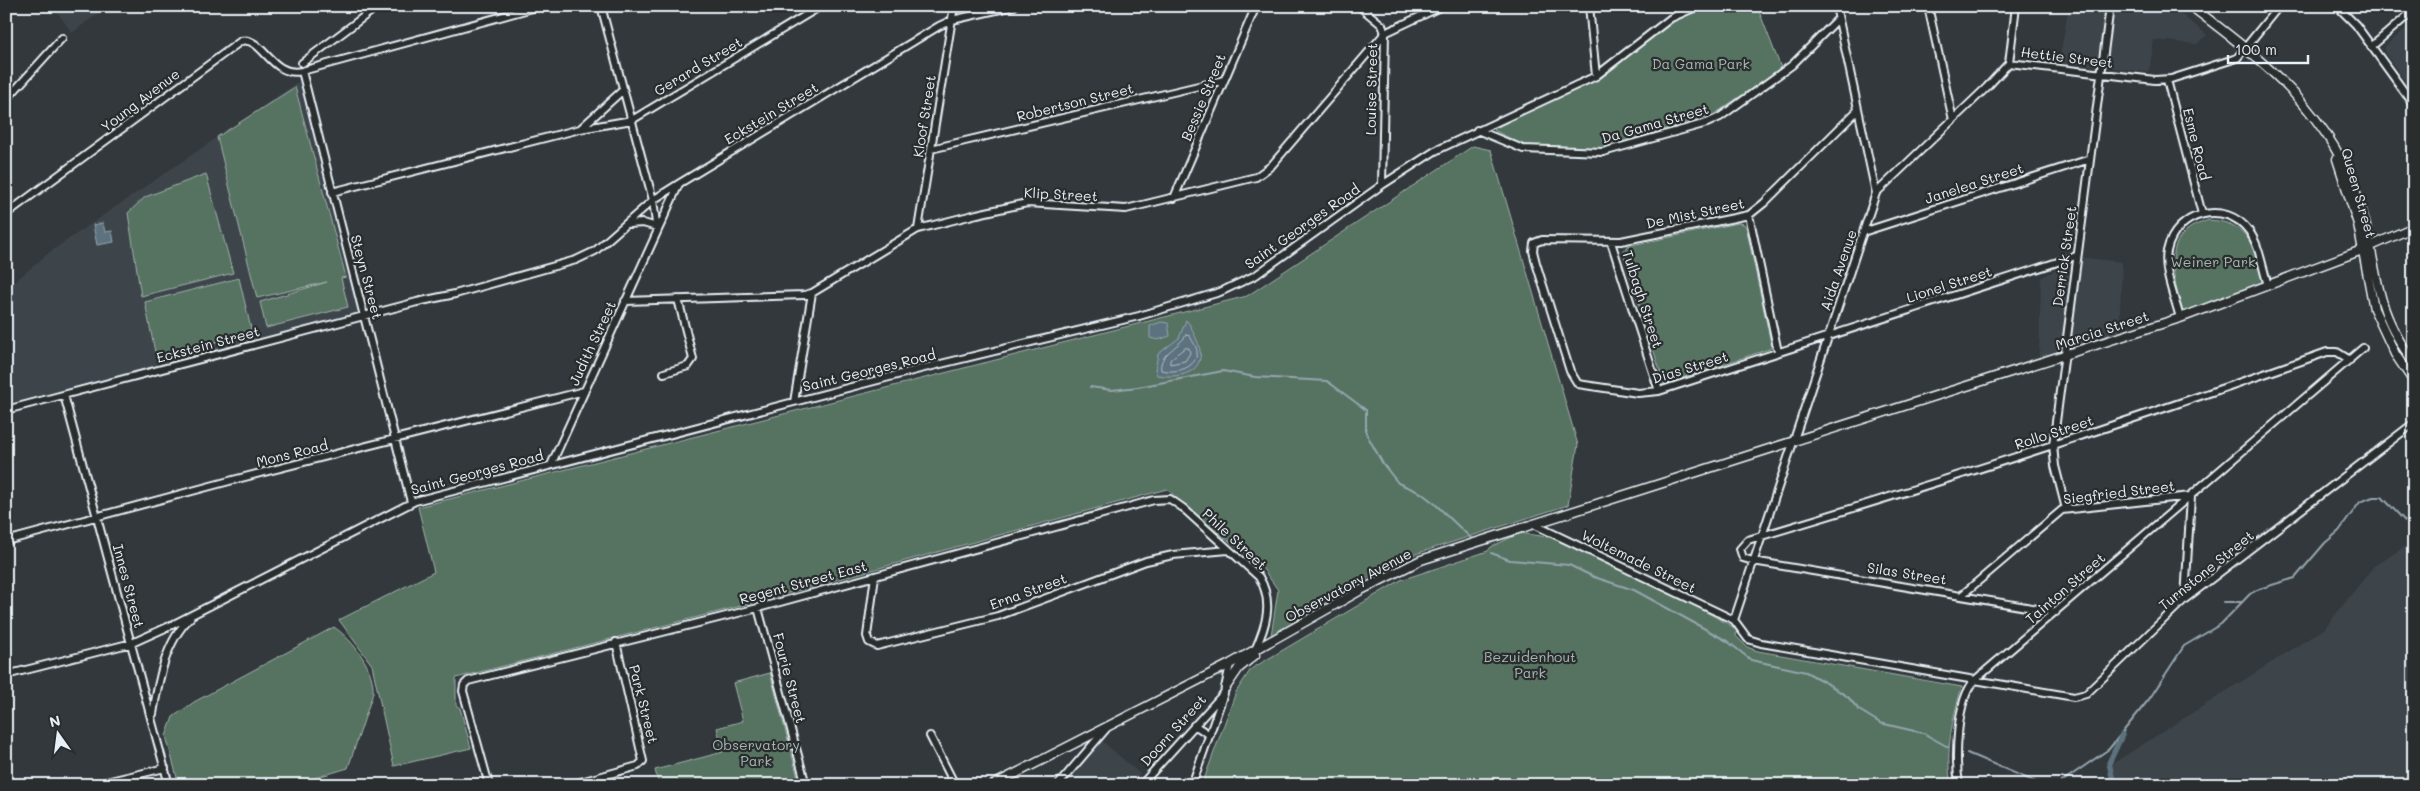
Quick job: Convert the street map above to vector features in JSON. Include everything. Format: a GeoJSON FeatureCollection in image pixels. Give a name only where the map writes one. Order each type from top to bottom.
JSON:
{"type":"FeatureCollection","features":[{"type":"Feature","properties":{"kind":"main road","name":"Queen Street"},"geometry":{"type":"LineString","coordinates":[[2191,6],[2279,76],[2297,96],[2333,145],[2366,249],[2374,309],[2395,354],[2414,382]]}},
{"type":"Feature","properties":{"kind":"main road","name":"Marcia Street"},"geometry":{"type":"LineString","coordinates":[[1793,441],[2180,318],[2366,249],[2414,228]]}},
{"type":"Feature","properties":{"kind":"main road"},"geometry":{"type":"LineString","coordinates":[[2374,265],[2377,252],[2389,239]]}},
{"type":"Feature","properties":{"kind":"main road","name":"Queen Street"},"geometry":{"type":"LineString","coordinates":[[2366,249],[2374,265],[2387,315],[2414,364]]}},
{"type":"Feature","properties":{"kind":"main road","name":"Observatory Avenue"},"geometry":{"type":"LineString","coordinates":[[993,785],[1255,651],[1412,564],[1793,441]]}},
{"type":"Feature","properties":{"kind":"main road"},"geometry":{"type":"LineString","coordinates":[[1225,690],[1239,668],[1270,642]]}},
{"type":"Feature","properties":{"kind":"street"},"geometry":{"type":"LineString","coordinates":[[302,62],[378,6]]}},
{"type":"Feature","properties":{"kind":"street"},"geometry":{"type":"LineString","coordinates":[[302,71],[540,6]]}},
{"type":"Feature","properties":{"kind":"street"},"geometry":{"type":"LineString","coordinates":[[601,6],[654,200],[657,230]]}},
{"type":"Feature","properties":{"kind":"street","name":"Gerard Street"},"geometry":{"type":"LineString","coordinates":[[332,192],[580,129],[632,120],[822,6]]}},
{"type":"Feature","properties":{"kind":"street","name":"Kloof Street"},"geometry":{"type":"LineString","coordinates":[[918,229],[954,6]]}},
{"type":"Feature","properties":{"kind":"street","name":"Eckstein Street"},"geometry":{"type":"LineString","coordinates":[[6,410],[509,276],[576,260],[595,251],[654,200],[680,183],[952,20],[1014,6]]}},
{"type":"Feature","properties":{"kind":"street","name":"Bessie Street"},"geometry":{"type":"LineString","coordinates":[[1174,198],[1256,6]]}},
{"type":"Feature","properties":{"kind":"street","name":"Louise Street"},"geometry":{"type":"LineString","coordinates":[[1359,6],[1382,25],[1385,33],[1382,185]]}},
{"type":"Feature","properties":{"kind":"street","name":"Klip Street"},"geometry":{"type":"LineString","coordinates":[[625,301],[812,293],[918,229],[1020,204],[1118,209],[1248,180],[1265,172],[1385,33],[1442,6]]}},
{"type":"Feature","properties":{"kind":"street"},"geometry":{"type":"LineString","coordinates":[[1589,6],[1596,76]]}},
{"type":"Feature","properties":{"kind":"street","name":"Saint Georges Road"},"geometry":{"type":"LineString","coordinates":[[6,675],[132,643],[197,612],[411,502],[794,402],[1139,316],[1220,292],[1256,275],[1382,185],[1436,151],[1596,76],[1671,18],[1698,6]]}},
{"type":"Feature","properties":{"kind":"street","name":"Aida Avenue"},"geometry":{"type":"LineString","coordinates":[[1734,620],[1828,335],[1866,230],[1876,193],[1836,6]]}},
{"type":"Feature","properties":{"kind":"street"},"geometry":{"type":"LineString","coordinates":[[1928,6],[1953,120]]}},
{"type":"Feature","properties":{"kind":"street"},"geometry":{"type":"LineString","coordinates":[[2009,63],[2016,6]]}},
{"type":"Feature","properties":{"kind":"street","name":"Derrick Street"},"geometry":{"type":"LineString","coordinates":[[2066,509],[2055,466],[2053,445],[2076,256],[2110,6]]}},
{"type":"Feature","properties":{"kind":"street","name":"Hettie Street"},"geometry":{"type":"LineString","coordinates":[[1876,193],[1953,120],[2009,63],[2167,80],[2231,62],[2246,49],[2279,6]]}},
{"type":"Feature","properties":{"kind":"street"},"geometry":{"type":"LineString","coordinates":[[2336,6],[2352,21],[2414,105]]}},
{"type":"Feature","properties":{"kind":"street"},"geometry":{"type":"LineString","coordinates":[[2371,47],[2414,10]]}},
{"type":"Feature","properties":{"kind":"street","name":"Da Gama Street"},"geometry":{"type":"LineString","coordinates":[[1478,130],[1523,149],[1604,152],[1707,123],[1720,117],[1787,69],[1838,19]]}},
{"type":"Feature","properties":{"kind":"street"},"geometry":{"type":"LineString","coordinates":[[6,100],[62,38]]}},
{"type":"Feature","properties":{"kind":"street","name":"Young Avenue"},"geometry":{"type":"LineString","coordinates":[[6,214],[241,41],[248,40],[276,65],[289,72],[302,71]]}},
{"type":"Feature","properties":{"kind":"street","name":"Steyn Street"},"geometry":{"type":"LineString","coordinates":[[302,71],[411,502]]}},
{"type":"Feature","properties":{"kind":"street","name":"Robertson Street"},"geometry":{"type":"LineString","coordinates":[[931,149],[1224,80]]}},
{"type":"Feature","properties":{"kind":"street","name":"Esme Road"},"geometry":{"type":"LineString","coordinates":[[2167,80],[2202,214]]}},
{"type":"Feature","properties":{"kind":"street","name":"Gerard Street"},"geometry":{"type":"LineString","coordinates":[[580,129],[623,90]]}},
{"type":"Feature","properties":{"kind":"street","name":"De Mist Street"},"geometry":{"type":"LineString","coordinates":[[1533,251],[1534,243],[1542,240],[1611,242],[1749,215],[1764,203],[1858,110]]}},
{"type":"Feature","properties":{"kind":"street","name":"Janelea Street"},"geometry":{"type":"LineString","coordinates":[[1866,230],[2090,159]]}},
{"type":"Feature","properties":{"kind":"street","name":"Judith Street"},"geometry":{"type":"LineString","coordinates":[[550,465],[680,183]]}},
{"type":"Feature","properties":{"kind":"street"},"geometry":{"type":"LineString","coordinates":[[2180,318],[2168,270],[2167,250],[2177,230],[2190,219],[2202,214],[2224,214],[2239,221],[2247,229],[2256,244],[2268,285]]}},
{"type":"Feature","properties":{"kind":"street"},"geometry":{"type":"LineString","coordinates":[[1749,215],[1778,352]]}},
{"type":"Feature","properties":{"kind":"street"},"geometry":{"type":"LineString","coordinates":[[628,224],[643,223],[657,230]]}},
{"type":"Feature","properties":{"kind":"street","name":"Tulbagh Street"},"geometry":{"type":"LineString","coordinates":[[1611,242],[1659,391]]}},
{"type":"Feature","properties":{"kind":"street","name":"Dias Street"},"geometry":{"type":"LineString","coordinates":[[1533,251],[1570,371],[1578,384],[1638,393],[1659,391],[1828,335]]}},
{"type":"Feature","properties":{"kind":"street","name":"Lionel Street"},"geometry":{"type":"LineString","coordinates":[[1828,335],[2076,256]]}},
{"type":"Feature","properties":{"kind":"street"},"geometry":{"type":"LineString","coordinates":[[794,402],[812,293]]}},
{"type":"Feature","properties":{"kind":"street"},"geometry":{"type":"LineString","coordinates":[[664,372],[688,366],[693,359],[678,299]]}},
{"type":"Feature","properties":{"kind":"street","name":"Tainton Street"},"geometry":{"type":"LineString","coordinates":[[1975,680],[2363,348]]}},
{"type":"Feature","properties":{"kind":"street","name":"Rollo Street"},"geometry":{"type":"LineString","coordinates":[[1762,537],[2053,445],[2220,390],[2327,352],[2337,352],[2350,360]]}},
{"type":"Feature","properties":{"kind":"street","name":"Mons Road"},"geometry":{"type":"LineString","coordinates":[[6,542],[233,480],[584,391]]}},
{"type":"Feature","properties":{"kind":"street","name":"Innes Street"},"geometry":{"type":"LineString","coordinates":[[64,394],[169,785]]}},
{"type":"Feature","properties":{"kind":"street","name":"Turnstone Street"},"geometry":{"type":"LineString","coordinates":[[1975,680],[2068,696],[2083,695],[2185,599],[2414,423]]}},
{"type":"Feature","properties":{"kind":"street"},"geometry":{"type":"LineString","coordinates":[[2185,599],[2190,496]]}},
{"type":"Feature","properties":{"kind":"street","name":"Siegfried Street"},"geometry":{"type":"LineString","coordinates":[[1962,595],[2049,518],[2066,509],[2190,496]]}},
{"type":"Feature","properties":{"kind":"street","name":"Phile Street"},"geometry":{"type":"LineString","coordinates":[[1154,500],[1170,499],[1252,569],[1266,591],[1266,624],[1255,651]]}},
{"type":"Feature","properties":{"kind":"street","name":"Regent Street East"},"geometry":{"type":"LineString","coordinates":[[489,785],[463,691],[464,685],[468,682],[616,642],[758,608],[1154,500]]}},
{"type":"Feature","properties":{"kind":"street","name":"Woltemade Street"},"geometry":{"type":"LineString","coordinates":[[1533,524],[1734,620]]}},
{"type":"Feature","properties":{"kind":"street"},"geometry":{"type":"LineString","coordinates":[[1207,551],[1215,537]]}},
{"type":"Feature","properties":{"kind":"street"},"geometry":{"type":"LineString","coordinates":[[1753,562],[1743,558],[1740,552],[1741,545],[1748,540],[1762,537]]}},
{"type":"Feature","properties":{"kind":"street","name":"Erna Street"},"geometry":{"type":"LineString","coordinates":[[875,576],[867,630],[869,642],[873,645],[886,645],[998,616],[1146,561],[1207,551],[1228,550]]}},
{"type":"Feature","properties":{"kind":"street","name":"Silas Street"},"geometry":{"type":"LineString","coordinates":[[1753,562],[2056,612]]}},
{"type":"Feature","properties":{"kind":"street","name":"Fourie Street"},"geometry":{"type":"LineString","coordinates":[[758,608],[806,785]]}},
{"type":"Feature","properties":{"kind":"street"},"geometry":{"type":"LineString","coordinates":[[152,718],[160,673],[166,658],[183,626],[197,612]]}},
{"type":"Feature","properties":{"kind":"street"},"geometry":{"type":"LineString","coordinates":[[1734,620],[1748,639],[1761,643],[1975,680],[1968,691],[1957,742],[1959,785]]}},
{"type":"Feature","properties":{"kind":"street","name":"Park Street"},"geometry":{"type":"LineString","coordinates":[[570,785],[642,764],[644,754],[616,642]]}},
{"type":"Feature","properties":{"kind":"street"},"geometry":{"type":"LineString","coordinates":[[1192,785],[1225,690],[1230,664]]}},
{"type":"Feature","properties":{"kind":"street","name":"Doorn Street"},"geometry":{"type":"LineString","coordinates":[[1141,785],[1225,690]]}},
{"type":"Feature","properties":{"kind":"street"},"geometry":{"type":"LineString","coordinates":[[1058,785],[1109,725]]}},
{"type":"Feature","properties":{"kind":"street"},"geometry":{"type":"LineString","coordinates":[[1194,725],[1210,735]]}},
{"type":"Feature","properties":{"kind":"street"},"geometry":{"type":"LineString","coordinates":[[930,736],[955,785]]}},
{"type":"Feature","properties":{"kind":"street"},"geometry":{"type":"LineString","coordinates":[[93,785],[165,768]]}},
{"type":"Feature","properties":{"kind":"shaded area"},"geometry":{"type":"Polygon","coordinates":[[[53,6],[108,6],[72,33],[53,6]]]}},
{"type":"Feature","properties":{"kind":"shaded area"},"geometry":{"type":"Polygon","coordinates":[[[2069,6],[2171,6],[2207,35],[2197,44],[2154,40],[2149,72],[2059,62],[2069,6]]]}},
{"type":"Feature","properties":{"kind":"shaded area"},"geometry":{"type":"Polygon","coordinates":[[[2414,22],[2414,93],[2385,53],[2385,46],[2414,22]]]}},
{"type":"Feature","properties":{"kind":"shaded area"},"geometry":{"type":"Polygon","coordinates":[[[301,80],[360,314],[6,404],[6,289],[50,252],[301,80]]]}},
{"type":"Feature","properties":{"kind":"shaded area"},"geometry":{"type":"Polygon","coordinates":[[[2078,257],[2122,262],[2119,336],[2039,357],[2041,278],[2078,257]]]}},
{"type":"Feature","properties":{"kind":"shaded area"},"geometry":{"type":"Polygon","coordinates":[[[2414,541],[2414,785],[2117,785],[2109,766],[2324,629],[2374,566],[2414,541]]]}},
{"type":"Feature","properties":{"kind":"shaded area"},"geometry":{"type":"Polygon","coordinates":[[[1102,741],[1140,774],[1131,785],[1063,785],[1102,741]]]}},
{"type":"Feature","properties":{"kind":"green space","name":"Da Gama Park"},"geometry":{"type":"Polygon","coordinates":[[[1709,6],[1757,6],[1781,68],[1713,115],[1601,148],[1524,145],[1495,131],[1494,128],[1497,125],[1601,78],[1671,23],[1709,6]]]}},
{"type":"Feature","properties":{"kind":"green space"},"geometry":{"type":"Polygon","coordinates":[[[295,87],[346,277],[341,278],[348,307],[266,328],[260,302],[327,282],[257,298],[217,137],[295,87]]]}},
{"type":"Feature","properties":{"kind":"green space"},"geometry":{"type":"Polygon","coordinates":[[[1473,146],[1491,150],[1578,445],[1568,505],[1400,559],[1271,636],[1278,590],[1258,562],[1199,519],[1167,489],[741,606],[456,678],[456,705],[460,708],[471,748],[394,766],[372,665],[339,620],[434,572],[418,507],[1247,296],[1473,146]]]}},
{"type":"Feature","properties":{"kind":"green space"},"geometry":{"type":"Polygon","coordinates":[[[206,174],[233,273],[141,296],[128,213],[145,197],[206,174]]]}},
{"type":"Feature","properties":{"kind":"green space","name":"Weiner Park"},"geometry":{"type":"Polygon","coordinates":[[[2208,220],[2223,222],[2234,226],[2242,232],[2253,249],[2265,284],[2182,313],[2173,268],[2173,256],[2181,236],[2194,225],[2208,220]]]}},
{"type":"Feature","properties":{"kind":"green space"},"geometry":{"type":"Polygon","coordinates":[[[1738,223],[1744,224],[1746,227],[1772,348],[1664,384],[1623,252],[1627,246],[1738,223]]]}},
{"type":"Feature","properties":{"kind":"green space"},"geometry":{"type":"Polygon","coordinates":[[[239,278],[252,333],[156,357],[145,302],[239,278]]]}},
{"type":"Feature","properties":{"kind":"green space","name":"Bezuidenhout Park"},"geometry":{"type":"Polygon","coordinates":[[[1520,533],[1569,540],[1737,629],[1736,636],[1747,647],[1758,651],[1962,687],[1950,736],[1949,773],[1951,785],[1202,785],[1236,692],[1251,669],[1401,580],[1488,551],[1491,547],[1520,533]]]}},
{"type":"Feature","properties":{"kind":"green space"},"geometry":{"type":"Polygon","coordinates":[[[334,627],[355,647],[367,665],[373,684],[373,693],[348,768],[291,785],[179,785],[166,736],[173,717],[194,702],[334,627]]]}},
{"type":"Feature","properties":{"kind":"green space","name":"Observatory Park"},"geometry":{"type":"Polygon","coordinates":[[[770,673],[800,785],[659,785],[655,770],[723,752],[717,728],[743,721],[733,683],[770,673]]]}},
{"type":"Feature","properties":{"kind":"water"},"geometry":{"type":"Polygon","coordinates":[[[103,223],[105,232],[112,231],[114,242],[97,245],[93,225],[103,223]]]}},
{"type":"Feature","properties":{"kind":"water"},"geometry":{"type":"Polygon","coordinates":[[[1186,320],[1200,349],[1198,365],[1186,374],[1177,376],[1157,375],[1155,370],[1158,354],[1179,338],[1186,320]]]}},
{"type":"Feature","properties":{"kind":"water"},"geometry":{"type":"Polygon","coordinates":[[[1161,322],[1168,323],[1170,336],[1158,340],[1150,338],[1150,326],[1161,322]]]}},
{"type":"Feature","properties":{"kind":"waterway"},"geometry":{"type":"LineString","coordinates":[[1090,387],[1112,390],[1138,387],[1223,371],[1255,377],[1327,381],[1366,410],[1366,433],[1383,464],[1398,483],[1421,493],[1473,540]]}},
{"type":"Feature","properties":{"kind":"waterway"},"geometry":{"type":"LineString","coordinates":[[2057,785],[2109,749],[2150,698],[2184,646],[2221,624],[2250,594],[2259,589],[2295,578],[2325,543],[2339,531],[2360,502],[2373,497],[2382,497],[2405,521],[2414,522]]}},
{"type":"Feature","properties":{"kind":"waterway"},"geometry":{"type":"LineString","coordinates":[[1491,553],[1510,560],[1569,565],[1594,577],[1634,590],[1727,641],[1751,660],[1806,672],[1848,697],[1859,710],[1880,723],[1923,733],[1948,747]]}},
{"type":"Feature","properties":{"kind":"waterway"},"geometry":{"type":"LineString","coordinates":[[2224,602],[2241,602]]}},
{"type":"Feature","properties":{"kind":"waterway"},"geometry":{"type":"LineString","coordinates":[[2114,785],[2109,763],[2122,735]]}},
{"type":"Feature","properties":{"kind":"waterway"},"geometry":{"type":"LineString","coordinates":[[1967,753],[2043,785]]}}]}
